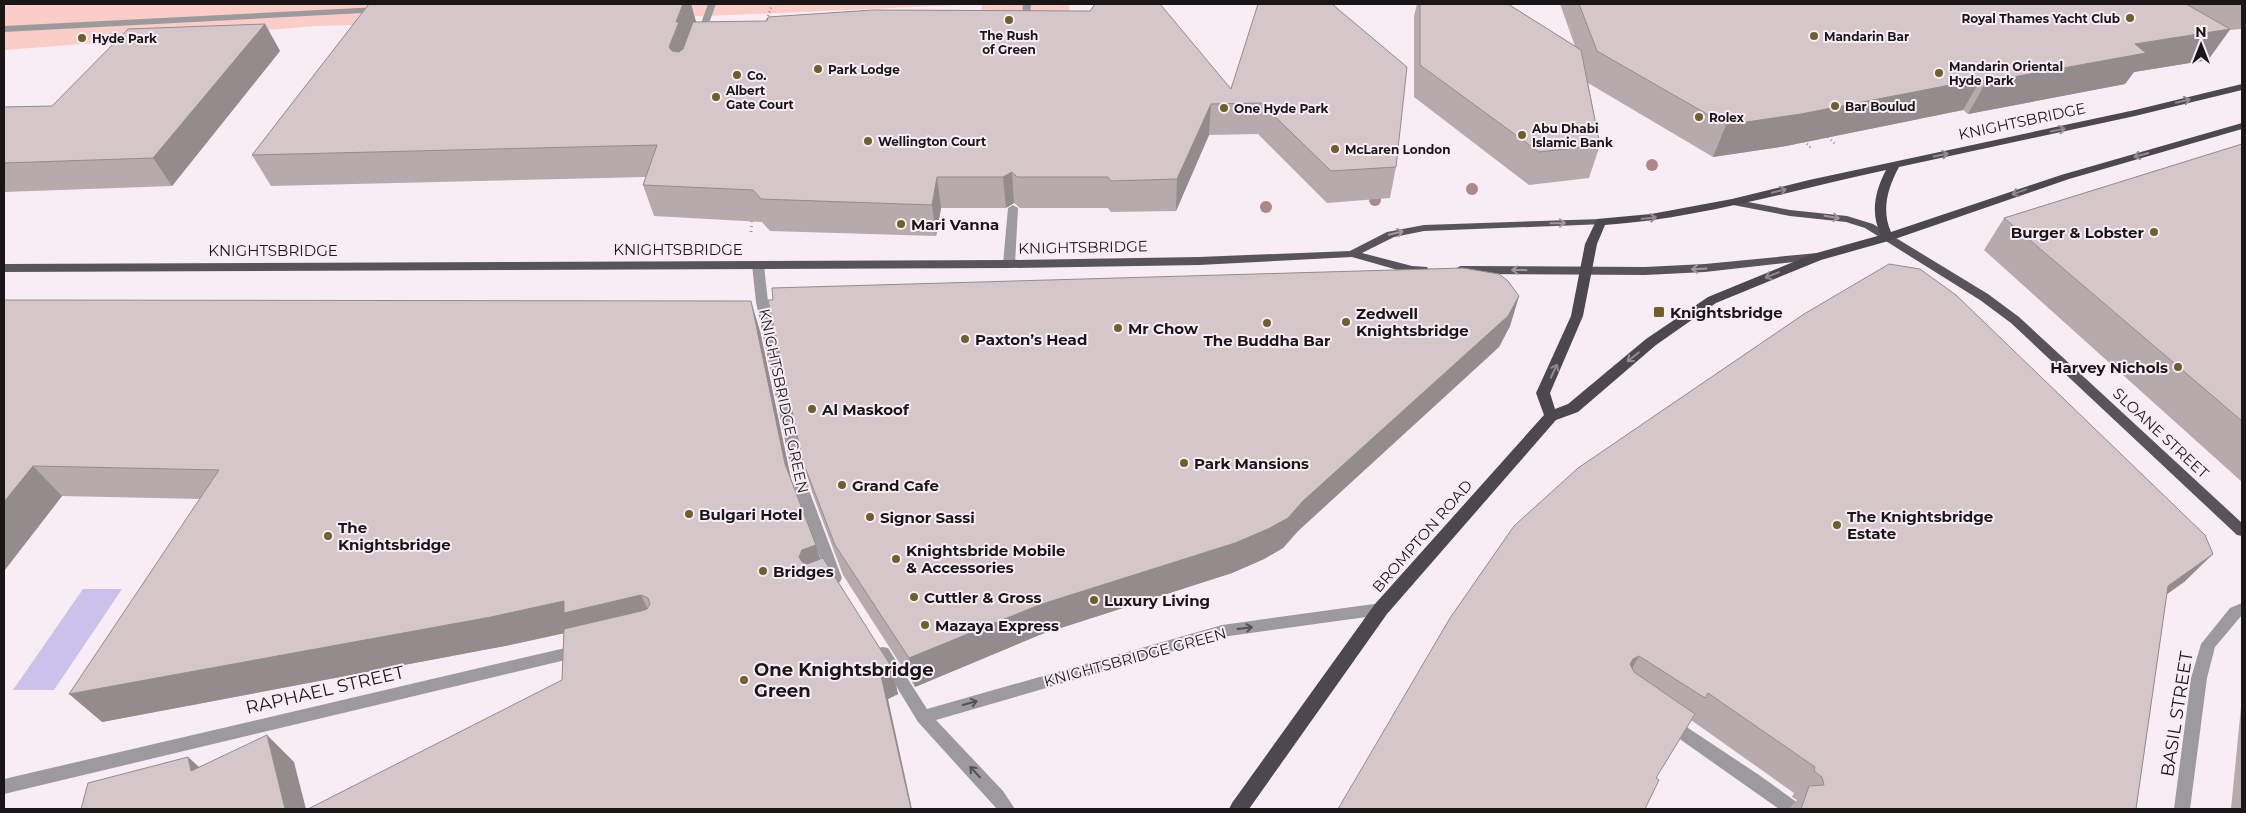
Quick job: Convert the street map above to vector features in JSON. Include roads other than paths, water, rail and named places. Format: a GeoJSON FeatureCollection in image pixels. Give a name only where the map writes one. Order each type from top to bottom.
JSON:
{"type":"FeatureCollection","features":[{"type":"Feature","properties":{"kind":"highway","name":"KNIGHTSBRIDGE"},"geometry":{"type":"LineString","coordinates":[[1601,222],[1651,218],[1732,202],[2135,113],[2242,86]]}},
{"type":"Feature","properties":{"kind":"highway","name":"KNIGHTSBRIDGE"},"geometry":{"type":"LineString","coordinates":[[1551,416],[1573,408],[1652,342],[1712,300],[1817,256],[1888,237],[2065,177],[2242,126]]}},
{"type":"Feature","properties":{"kind":"highway"},"geometry":{"type":"LineString","coordinates":[[1888,237],[1879,212],[1886,179],[1894,166]]}},
{"type":"Feature","properties":{"kind":"highway"},"geometry":{"type":"LineString","coordinates":[[1551,416],[1543,393],[1577,316],[1591,244],[1601,222]]}},
{"type":"Feature","properties":{"kind":"highway","name":"BROMPTON ROAD"},"geometry":{"type":"LineString","coordinates":[[1238,809],[1381,609],[1551,416]]}},
{"type":"Feature","properties":{"kind":"main road","name":"SLOANE STREET"},"geometry":{"type":"LineString","coordinates":[[1732,202],[1790,213],[1847,219],[1869,226],[1984,296],[2015,320],[2242,531]]}},
{"type":"Feature","properties":{"kind":"main road","name":"KNIGHTSBRIDGE"},"geometry":{"type":"LineString","coordinates":[[1352,254],[1391,234],[1424,228],[1601,222]]}},
{"type":"Feature","properties":{"kind":"main road","name":"KNIGHTSBRIDGE"},"geometry":{"type":"LineString","coordinates":[[4,268],[1009,264],[1199,261],[1352,254],[1412,270],[1585,271],[1705,268],[1817,256]]}},
{"type":"Feature","properties":{"kind":"street"},"geometry":{"type":"LineString","coordinates":[[698,42],[712,4]]}},
{"type":"Feature","properties":{"kind":"street"},"geometry":{"type":"LineString","coordinates":[[1025,30],[1027,4]]}},
{"type":"Feature","properties":{"kind":"street"},"geometry":{"type":"LineString","coordinates":[[4,28],[392,9]]}},
{"type":"Feature","properties":{"kind":"street"},"geometry":{"type":"LineString","coordinates":[[1009,264],[1013,208]]}},
{"type":"Feature","properties":{"kind":"street","name":"KNIGHTSBRIDGE GREEN"},"geometry":{"type":"LineString","coordinates":[[758,265],[762,302],[778,388],[803,493],[831,580],[845,594]]}},
{"type":"Feature","properties":{"kind":"street","name":"KNIGHTSBRIDGE GREEN"},"geometry":{"type":"LineString","coordinates":[[923,717],[1222,632],[1381,609]]}},
{"type":"Feature","properties":{"kind":"street","name":"BASIL STREET"},"geometry":{"type":"LineString","coordinates":[[2182,809],[2198,678],[2208,644],[2234,612],[2242,609]]}},
{"type":"Feature","properties":{"kind":"street"},"geometry":{"type":"LineString","coordinates":[[876,643],[923,717],[1007,809]]}},
{"type":"Feature","properties":{"kind":"street","name":"RAPHAEL STREET"},"geometry":{"type":"LineString","coordinates":[[4,787],[591,648]]}},
{"type":"Feature","properties":{"kind":"street"},"geometry":{"type":"LineString","coordinates":[[1657,714],[1792,809]]}},
{"type":"Feature","properties":{"kind":"place","name":"Royal Thames Yacht Club"},"geometry":{"type":"Point","coordinates":[2130,18]}},
{"type":"Feature","properties":{"kind":"place","name":"The Rush of Green"},"geometry":{"type":"Point","coordinates":[1009,20]}},
{"type":"Feature","properties":{"kind":"place","name":"Mandarin Bar"},"geometry":{"type":"Point","coordinates":[1814,36]}},
{"type":"Feature","properties":{"kind":"place","name":"Hyde Park"},"geometry":{"type":"Point","coordinates":[82,38]}},
{"type":"Feature","properties":{"kind":"place","name":"Park Lodge"},"geometry":{"type":"Point","coordinates":[818,69]}},
{"type":"Feature","properties":{"kind":"place","name":"Mandarin Oriental Hyde Park"},"geometry":{"type":"Point","coordinates":[1939,73]}},
{"type":"Feature","properties":{"kind":"place","name":"Co."},"geometry":{"type":"Point","coordinates":[737,75]}},
{"type":"Feature","properties":{"kind":"place","name":"Albert Gate Court"},"geometry":{"type":"Point","coordinates":[716,97]}},
{"type":"Feature","properties":{"kind":"place","name":"Bar Boulud"},"geometry":{"type":"Point","coordinates":[1835,106]}},
{"type":"Feature","properties":{"kind":"place","name":"One Hyde Park"},"geometry":{"type":"Point","coordinates":[1224,108]}},
{"type":"Feature","properties":{"kind":"place","name":"Rolex"},"geometry":{"type":"Point","coordinates":[1699,117]}},
{"type":"Feature","properties":{"kind":"place","name":"Abu Dhabi Islamic Bank"},"geometry":{"type":"Point","coordinates":[1522,135]}},
{"type":"Feature","properties":{"kind":"place","name":"Wellington Court"},"geometry":{"type":"Point","coordinates":[868,141]}},
{"type":"Feature","properties":{"kind":"place","name":"McLaren London"},"geometry":{"type":"Point","coordinates":[1335,149]}},
{"type":"Feature","properties":{"kind":"place","name":"Mari Vanna"},"geometry":{"type":"Point","coordinates":[901,224]}},
{"type":"Feature","properties":{"kind":"place","name":"Burger & Lobster"},"geometry":{"type":"Point","coordinates":[2154,232]}},
{"type":"Feature","properties":{"kind":"place","name":"Knightsbridge"},"geometry":{"type":"Point","coordinates":[1659,312]}},
{"type":"Feature","properties":{"kind":"place","name":"Zedwell Knightsbridge"},"geometry":{"type":"Point","coordinates":[1346,322]}},
{"type":"Feature","properties":{"kind":"place","name":"The Buddha Bar"},"geometry":{"type":"Point","coordinates":[1267,323]}},
{"type":"Feature","properties":{"kind":"place","name":"Mr Chow"},"geometry":{"type":"Point","coordinates":[1118,328]}},
{"type":"Feature","properties":{"kind":"place","name":"Paxton’s Head"},"geometry":{"type":"Point","coordinates":[965,339]}},
{"type":"Feature","properties":{"kind":"place","name":"Harvey Nichols"},"geometry":{"type":"Point","coordinates":[2178,367]}},
{"type":"Feature","properties":{"kind":"place","name":"Al Maskoof"},"geometry":{"type":"Point","coordinates":[812,409]}},
{"type":"Feature","properties":{"kind":"place","name":"Park Mansions"},"geometry":{"type":"Point","coordinates":[1184,463]}},
{"type":"Feature","properties":{"kind":"place","name":"Grand Cafe"},"geometry":{"type":"Point","coordinates":[842,485]}},
{"type":"Feature","properties":{"kind":"place","name":"Bulgari Hotel"},"geometry":{"type":"Point","coordinates":[689,514]}},
{"type":"Feature","properties":{"kind":"place","name":"Signor Sassi"},"geometry":{"type":"Point","coordinates":[870,517]}},
{"type":"Feature","properties":{"kind":"place","name":"The Knightsbridge Estate"},"geometry":{"type":"Point","coordinates":[1837,525]}},
{"type":"Feature","properties":{"kind":"place","name":"The Knightsbridge"},"geometry":{"type":"Point","coordinates":[328,536]}},
{"type":"Feature","properties":{"kind":"place","name":"Knightsbride Mobile & Accessories"},"geometry":{"type":"Point","coordinates":[896,559]}},
{"type":"Feature","properties":{"kind":"place","name":"Bridges"},"geometry":{"type":"Point","coordinates":[763,571]}},
{"type":"Feature","properties":{"kind":"place","name":"Cuttler & Gross"},"geometry":{"type":"Point","coordinates":[914,597]}},
{"type":"Feature","properties":{"kind":"place","name":"Luxury Living"},"geometry":{"type":"Point","coordinates":[1094,600]}},
{"type":"Feature","properties":{"kind":"place","name":"Mazaya Express"},"geometry":{"type":"Point","coordinates":[925,625]}},
{"type":"Feature","properties":{"kind":"place","name":"One Knightsbridge Green"},"geometry":{"type":"Point","coordinates":[744,680]}}]}
